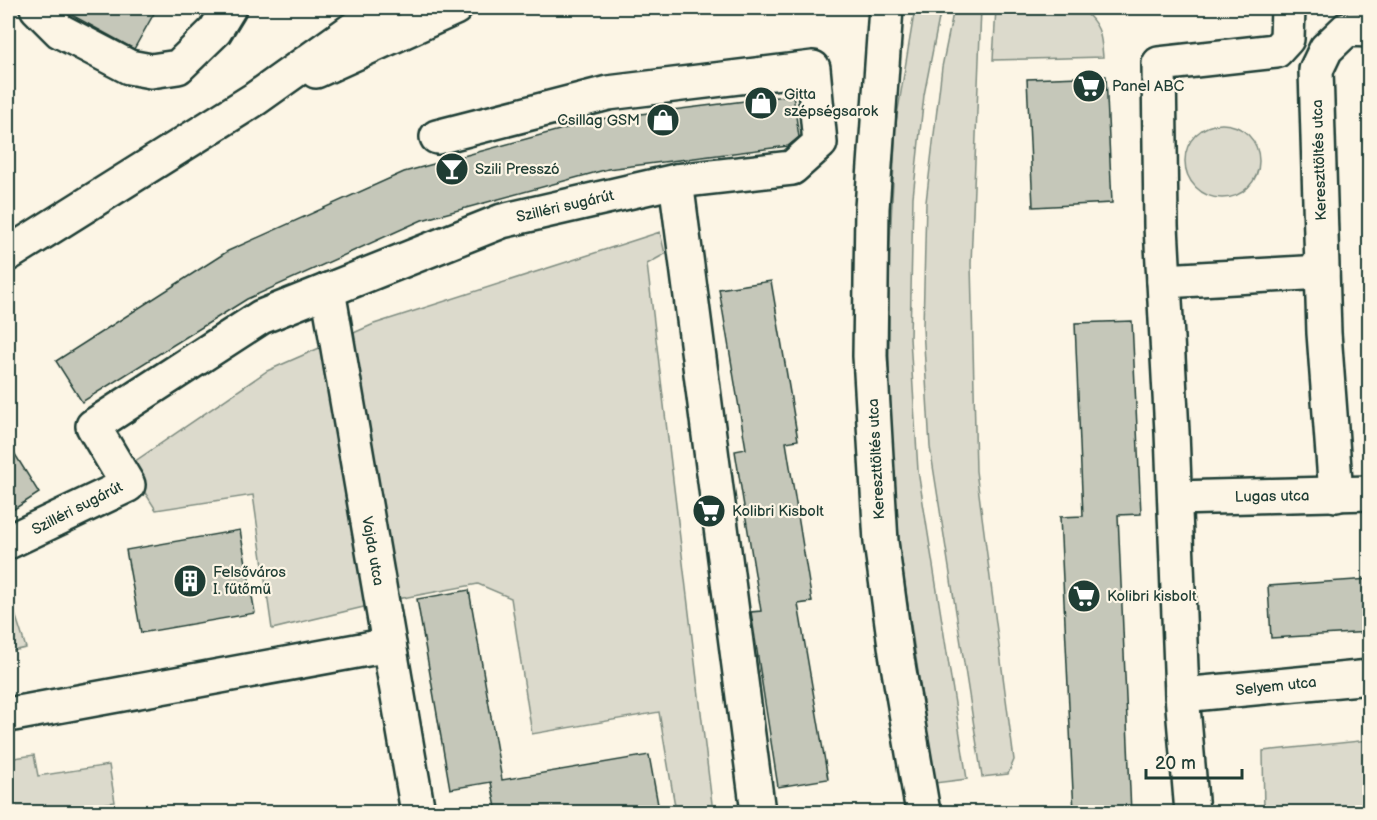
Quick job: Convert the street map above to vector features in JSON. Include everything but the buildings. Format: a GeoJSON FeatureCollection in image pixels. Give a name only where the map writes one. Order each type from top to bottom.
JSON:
{"type":"FeatureCollection","features":[{"type":"Feature","properties":{"kind":"street"},"geometry":{"type":"LineString","coordinates":[[37,8],[60,31],[129,67],[151,71],[178,67],[215,31],[229,8]]}},
{"type":"Feature","properties":{"kind":"street"},"geometry":{"type":"LineString","coordinates":[[8,254],[255,99],[382,8]]}},
{"type":"Feature","properties":{"kind":"street"},"geometry":{"type":"LineString","coordinates":[[255,99],[454,8]]}},
{"type":"Feature","properties":{"kind":"street","name":"Kereszttöltés utca"},"geometry":{"type":"LineString","coordinates":[[886,8],[872,208],[870,356],[881,542],[922,813]]}},
{"type":"Feature","properties":{"kind":"street","name":"Kereszttöltés utca"},"geometry":{"type":"LineString","coordinates":[[879,103],[902,8]]}},
{"type":"Feature","properties":{"kind":"street"},"geometry":{"type":"LineString","coordinates":[[1192,813],[1182,694],[1164,281],[1159,64],[1276,51],[1288,23]]}},
{"type":"Feature","properties":{"kind":"street","name":"Kereszttöltés utca"},"geometry":{"type":"LineString","coordinates":[[1336,495],[1324,333],[1316,70],[1326,49],[1347,29],[1370,30]]}},
{"type":"Feature","properties":{"kind":"street","name":"Szilléri sugárút"},"geometry":{"type":"LineString","coordinates":[[8,542],[128,485],[93,426],[261,317],[502,220],[676,181],[792,168],[820,143],[813,68],[608,93],[437,137]]}},
{"type":"Feature","properties":{"kind":"street"},"geometry":{"type":"LineString","coordinates":[[676,181],[758,813]]}},
{"type":"Feature","properties":{"kind":"street"},"geometry":{"type":"LineString","coordinates":[[1164,281],[1322,272]]}},
{"type":"Feature","properties":{"kind":"street","name":"Vajda utca"},"geometry":{"type":"LineString","coordinates":[[328,290],[418,813]]}},
{"type":"Feature","properties":{"kind":"street","name":"Lugas utca"},"geometry":{"type":"LineString","coordinates":[[1175,498],[1370,493]]}},
{"type":"Feature","properties":{"kind":"street"},"geometry":{"type":"LineString","coordinates":[[8,715],[389,645]]}},
{"type":"Feature","properties":{"kind":"street","name":"Selyem utca"},"geometry":{"type":"LineString","coordinates":[[1182,694],[1370,677]]}},
{"type":"Feature","properties":{"kind":"shaded area"},"geometry":{"type":"Polygon","coordinates":[[[915,8],[941,8],[924,95],[913,197],[910,338],[918,471],[967,779],[935,783],[900,553],[889,401],[889,262],[896,122],[915,8]]]}},
{"type":"Feature","properties":{"kind":"shaded area"},"geometry":{"type":"Polygon","coordinates":[[[954,8],[981,8],[971,264],[976,471],[1014,760],[1008,774],[982,777],[930,447],[923,328],[926,202],[942,67],[954,8]]]}},
{"type":"Feature","properties":{"kind":"shaded area"},"geometry":{"type":"Polygon","coordinates":[[[996,8],[1081,8],[1092,19],[1098,30],[1103,57],[993,60],[996,8]]]}},
{"type":"Feature","properties":{"kind":"shaded area"},"geometry":{"type":"Polygon","coordinates":[[[1215,124],[1229,124],[1243,130],[1253,140],[1259,154],[1259,168],[1253,182],[1243,192],[1229,198],[1215,198],[1201,192],[1191,182],[1185,168],[1185,154],[1191,140],[1201,130],[1215,124]]]}},
{"type":"Feature","properties":{"kind":"shaded area"},"geometry":{"type":"Polygon","coordinates":[[[660,232],[665,254],[647,264],[713,812],[676,812],[659,712],[532,734],[511,598],[478,584],[397,599],[272,629],[253,495],[156,510],[128,466],[267,371],[374,324],[660,232]]]}},
{"type":"Feature","properties":{"kind":"shaded area"},"geometry":{"type":"Polygon","coordinates":[[[8,592],[26,648],[8,652],[8,592]]]}},
{"type":"Feature","properties":{"kind":"shaded area"},"geometry":{"type":"Polygon","coordinates":[[[1369,740],[1369,812],[1264,812],[1263,751],[1369,740]]]}},
{"type":"Feature","properties":{"kind":"shaded area"},"geometry":{"type":"Polygon","coordinates":[[[34,755],[38,776],[109,765],[115,802],[49,812],[8,812],[8,759],[34,755]]]}},
{"type":"Feature","properties":{"kind":"place","name":"Panel ABC"},"geometry":{"type":"Point","coordinates":[1089,86]}},
{"type":"Feature","properties":{"kind":"place","name":"Gitta szépségsarok"},"geometry":{"type":"Point","coordinates":[761,103]}},
{"type":"Feature","properties":{"kind":"place","name":"Csillag GSM"},"geometry":{"type":"Point","coordinates":[663,120]}},
{"type":"Feature","properties":{"kind":"place","name":"Szili Presszó"},"geometry":{"type":"Point","coordinates":[452,169]}},
{"type":"Feature","properties":{"kind":"place","name":"Kolibri Kisbolt"},"geometry":{"type":"Point","coordinates":[709,511]}},
{"type":"Feature","properties":{"kind":"place","name":"Felsőváros I. fűtőmű"},"geometry":{"type":"Point","coordinates":[190,581]}},
{"type":"Feature","properties":{"kind":"place","name":"Kolibri kisbolt"},"geometry":{"type":"Point","coordinates":[1084,596]}}]}
